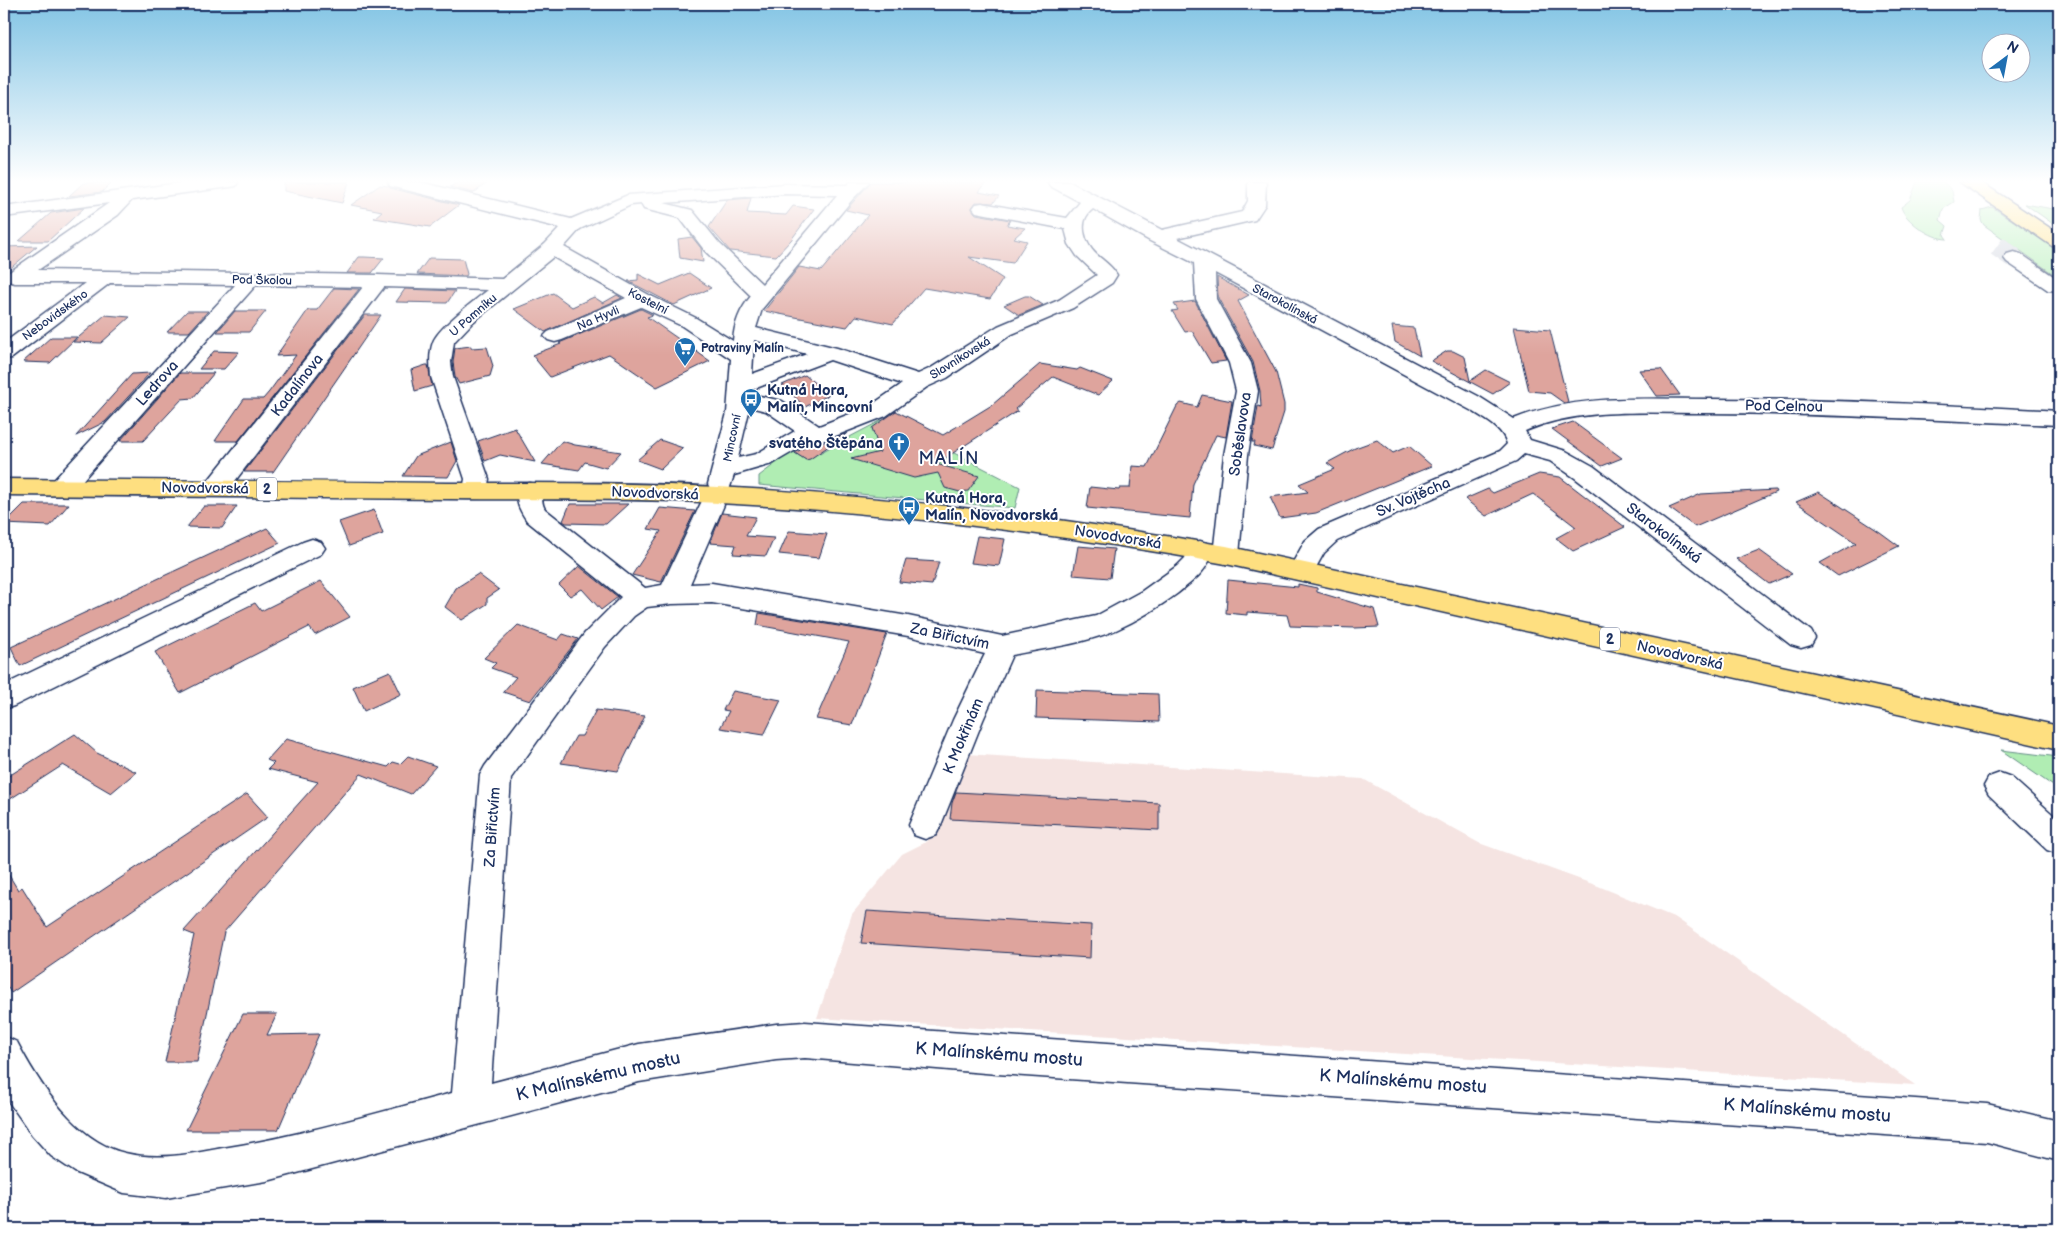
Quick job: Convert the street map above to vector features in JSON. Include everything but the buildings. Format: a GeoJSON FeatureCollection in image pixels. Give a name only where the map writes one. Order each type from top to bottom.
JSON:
{"type":"FeatureCollection","features":[{"type":"Feature","properties":{"kind":"main road","name":"Novodvorská"},"geometry":{"type":"LineString","coordinates":[[4,487],[530,491],[715,500],[852,504],[959,515],[1112,535],[1213,553],[2059,738]]}},
{"type":"Feature","properties":{"kind":"street"},"geometry":{"type":"LineString","coordinates":[[11,280],[70,240]]}},
{"type":"Feature","properties":{"kind":"street","name":"U Pomníku"},"geometry":{"type":"LineString","coordinates":[[475,490],[477,479],[442,377],[440,362],[444,341],[466,318],[507,286],[560,240]]}},
{"type":"Feature","properties":{"kind":"street"},"geometry":{"type":"LineString","coordinates":[[703,240],[762,295]]}},
{"type":"Feature","properties":{"kind":"street","name":"Mincovní"},"geometry":{"type":"LineString","coordinates":[[715,500],[725,470],[738,413],[744,331],[752,308],[810,240]]}},
{"type":"Feature","properties":{"kind":"street","name":"Slavníkovská"},"geometry":{"type":"LineString","coordinates":[[725,470],[764,459],[800,437],[817,435],[878,411],[919,382],[939,373],[1005,330],[1066,304],[1106,280],[1107,275],[1104,268],[1090,260],[1082,249],[1082,240]]}},
{"type":"Feature","properties":{"kind":"street","name":"Starokolínská"},"geometry":{"type":"LineString","coordinates":[[1162,240],[1452,391],[1516,437],[1558,456],[1584,472],[1801,638]]}},
{"type":"Feature","properties":{"kind":"street","name":"Kostelní"},"geometry":{"type":"LineString","coordinates":[[552,248],[642,299],[689,322],[742,357]]}},
{"type":"Feature","properties":{"kind":"street"},"geometry":{"type":"LineString","coordinates":[[2014,258],[2055,286]]}},
{"type":"Feature","properties":{"kind":"street","name":"Soběslavova"},"geometry":{"type":"LineString","coordinates":[[1204,261],[1206,299],[1240,362],[1247,391],[1236,455],[1213,553]]}},
{"type":"Feature","properties":{"kind":"street","name":"Pod Školou"},"geometry":{"type":"LineString","coordinates":[[11,280],[106,278],[378,281],[507,286]]}},
{"type":"Feature","properties":{"kind":"street","name":"Nebovidského"},"geometry":{"type":"LineString","coordinates":[[4,353],[106,278]]}},
{"type":"Feature","properties":{"kind":"street","name":"Ledrova"},"geometry":{"type":"LineString","coordinates":[[63,486],[250,280]]}},
{"type":"Feature","properties":{"kind":"street","name":"Kadalínova"},"geometry":{"type":"LineString","coordinates":[[216,488],[378,281]]}},
{"type":"Feature","properties":{"kind":"street","name":"Na Hyvli"},"geometry":{"type":"LineString","coordinates":[[555,336],[642,299]]}},
{"type":"Feature","properties":{"kind":"street"},"geometry":{"type":"LineString","coordinates":[[744,331],[828,353],[919,382]]}},
{"type":"Feature","properties":{"kind":"street"},"geometry":{"type":"LineString","coordinates":[[739,392],[828,353]]}},
{"type":"Feature","properties":{"kind":"street"},"geometry":{"type":"LineString","coordinates":[[739,392],[774,406],[817,435]]}},
{"type":"Feature","properties":{"kind":"street","name":"Pod Celnou"},"geometry":{"type":"LineString","coordinates":[[1516,437],[1548,414],[1619,407],[1830,407],[2059,418]]}},
{"type":"Feature","properties":{"kind":"street","name":"Sv. Vojtěcha"},"geometry":{"type":"LineString","coordinates":[[1301,571],[1314,547],[1328,535],[1508,456],[1516,437]]}},
{"type":"Feature","properties":{"kind":"street"},"geometry":{"type":"LineString","coordinates":[[530,491],[529,504],[536,515],[640,598]]}},
{"type":"Feature","properties":{"kind":"street"},"geometry":{"type":"LineString","coordinates":[[672,594],[715,500]]}},
{"type":"Feature","properties":{"kind":"street"},"geometry":{"type":"LineString","coordinates":[[4,698],[312,548]]}},
{"type":"Feature","properties":{"kind":"street","name":"Za Biřictvím"},"geometry":{"type":"LineString","coordinates":[[470,1107],[496,775],[595,640],[624,609],[640,598],[672,594],[712,593],[908,626],[1002,647],[1105,623],[1152,598],[1186,573],[1197,562],[1213,553]]}},
{"type":"Feature","properties":{"kind":"street","name":"K Mokřinám"},"geometry":{"type":"LineString","coordinates":[[925,825],[968,720],[1002,647]]}},
{"type":"Feature","properties":{"kind":"street"},"geometry":{"type":"LineString","coordinates":[[2000,786],[2059,840]]}},
{"type":"Feature","properties":{"kind":"street","name":"K Malínskému mostu"},"geometry":{"type":"LineString","coordinates":[[4,1055],[19,1086],[65,1142],[89,1158],[124,1172],[166,1178],[267,1161],[639,1063],[776,1042],[805,1040],[997,1055],[1221,1068],[1988,1123],[2059,1141]]}},
{"type":"Feature","properties":{"kind":"shaded area"},"geometry":{"type":"Polygon","coordinates":[[[966,754],[1363,779],[1479,843],[1598,886],[1676,918],[1915,1085],[817,1018],[852,914],[902,854],[928,841],[945,796],[966,754]]]}},
{"type":"Feature","properties":{"kind":"green space"},"geometry":{"type":"Polygon","coordinates":[[[2005,240],[2042,240],[2059,251],[2059,278],[2005,240]]]}},
{"type":"Feature","properties":{"kind":"green space"},"geometry":{"type":"Polygon","coordinates":[[[882,420],[909,425],[954,453],[1020,487],[1015,508],[759,485],[759,476],[792,451],[806,460],[882,420]]]}},
{"type":"Feature","properties":{"kind":"green space"},"geometry":{"type":"Polygon","coordinates":[[[2001,750],[2059,757],[2059,790],[2001,750]]]}},
{"type":"Feature","properties":{"kind":"tunnel"},"geometry":{"type":"LineString","coordinates":[[1997,246],[2014,258]]}},
{"type":"Feature","properties":{"kind":"place","name":"Potraviny Malín"},"geometry":{"type":"Point","coordinates":[685,367]}},
{"type":"Feature","properties":{"kind":"place","name":"Kutná Hora, Malín, Mincovní"},"geometry":{"type":"Point","coordinates":[751,418]}},
{"type":"Feature","properties":{"kind":"place","name":"svatého Štěpána"},"geometry":{"type":"Point","coordinates":[899,462]}},
{"type":"Feature","properties":{"kind":"place","name":"Kutná Hora, Malín, Novodvorská"},"geometry":{"type":"Point","coordinates":[909,526]}},
{"type":"Feature","properties":{"kind":"district","name":"MALÍN"},"geometry":{"type":"Point","coordinates":[949,458]}}]}
